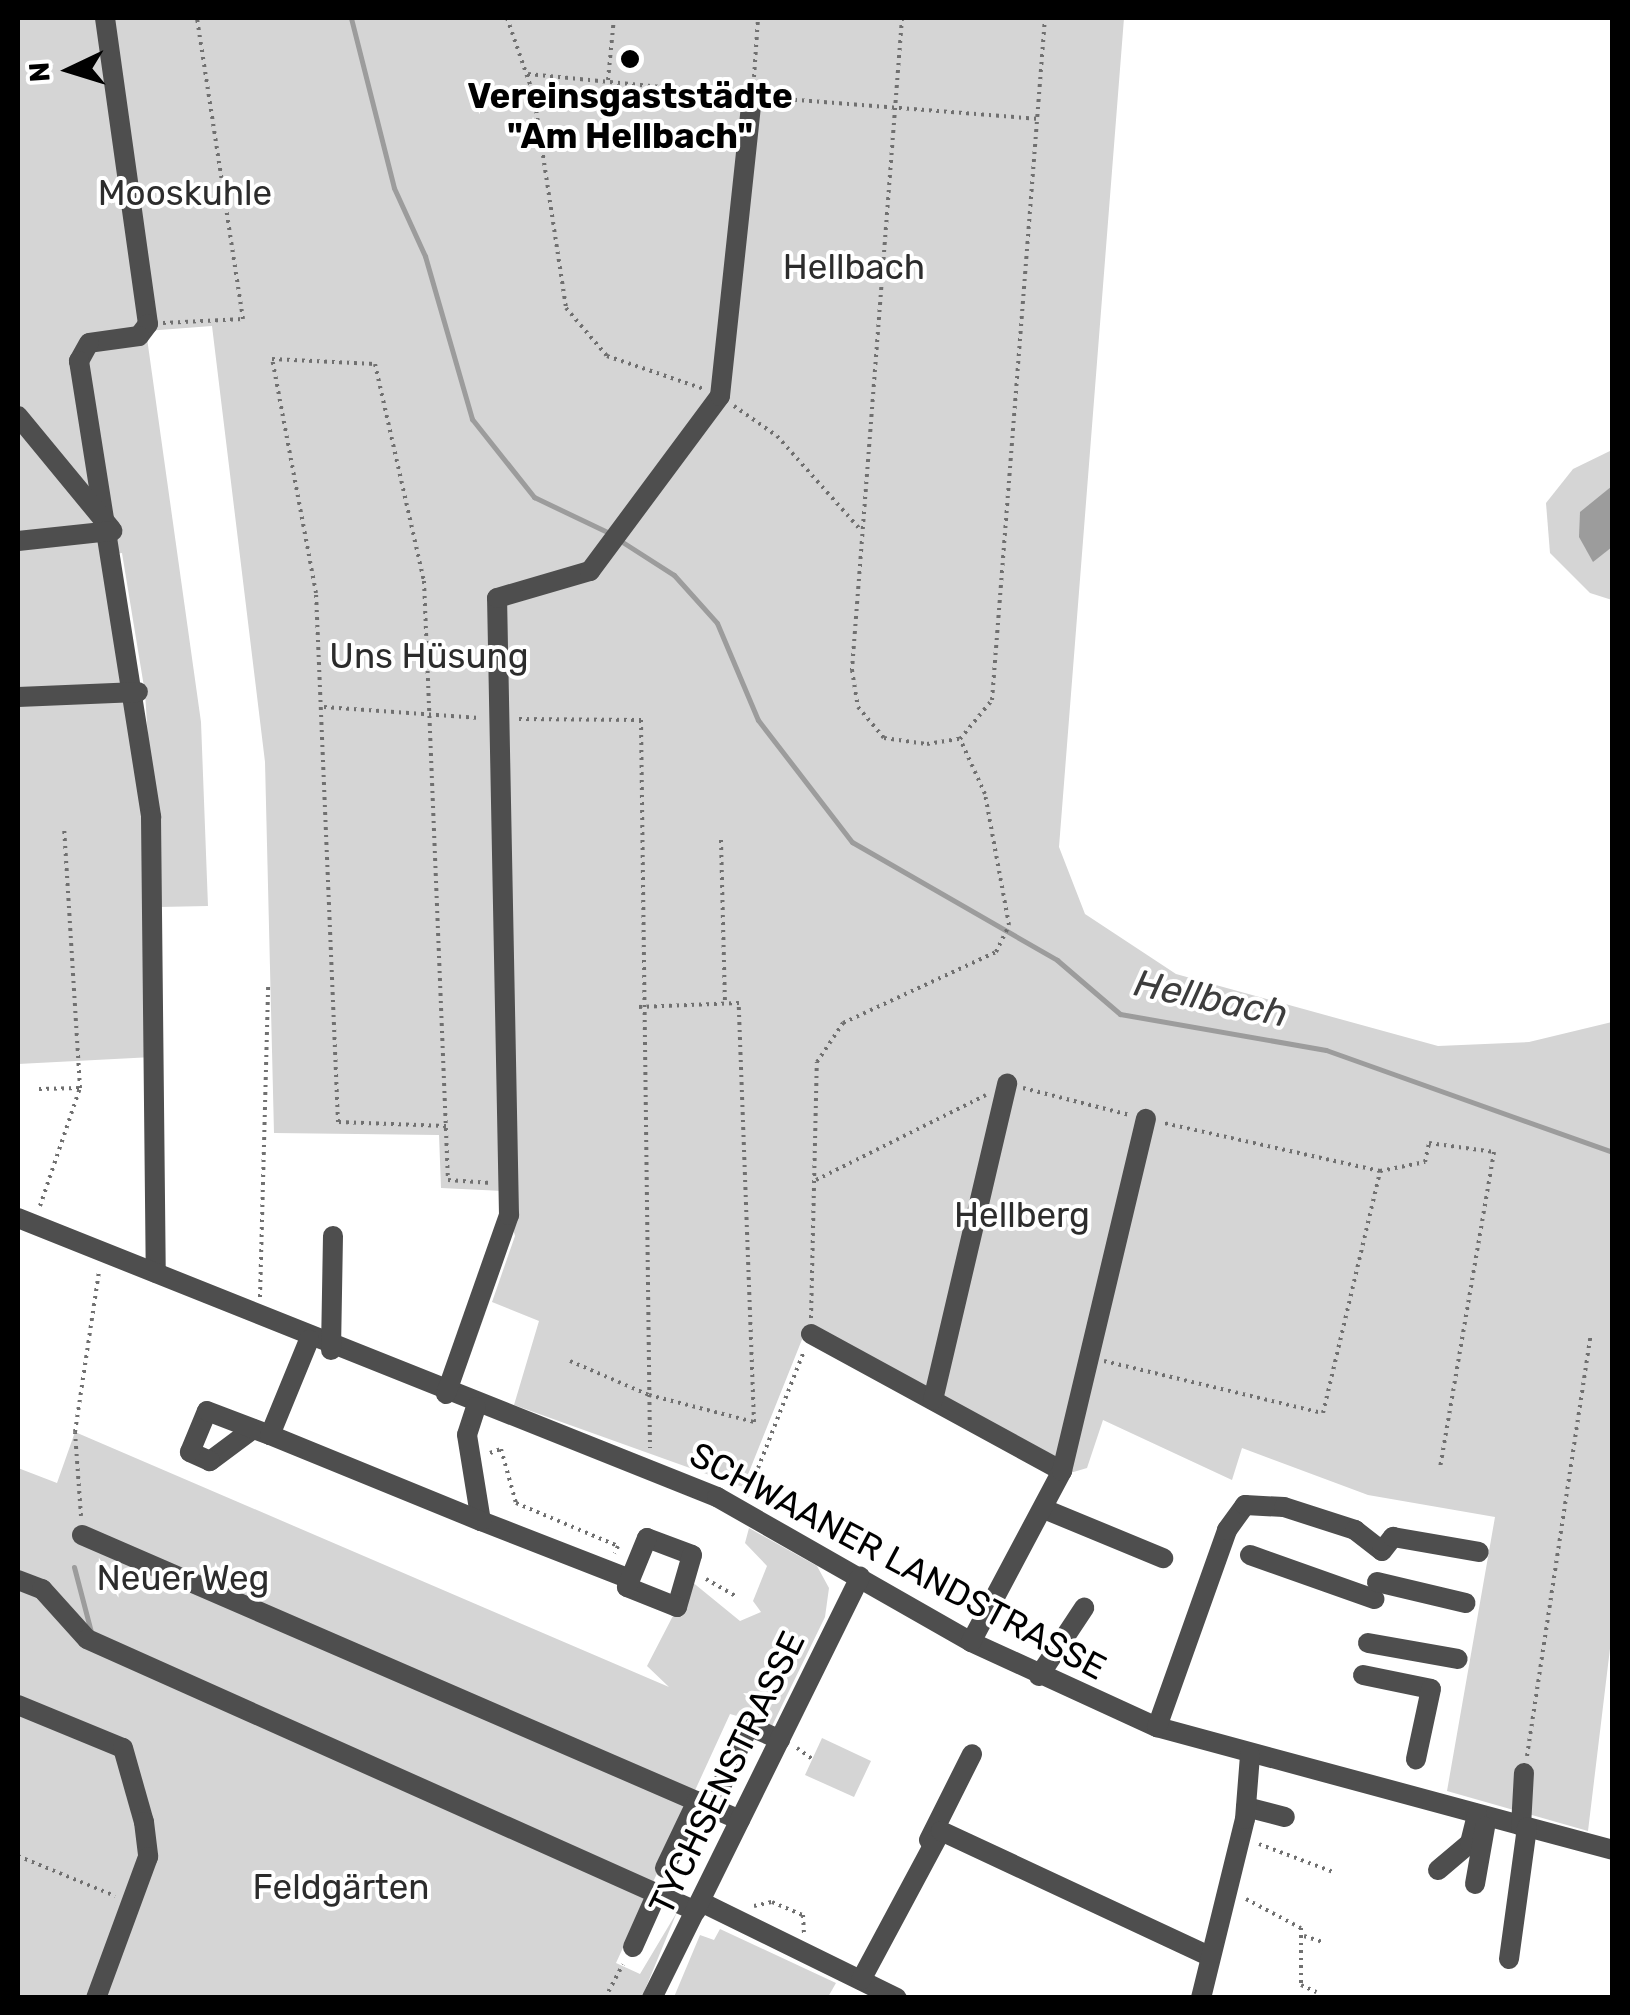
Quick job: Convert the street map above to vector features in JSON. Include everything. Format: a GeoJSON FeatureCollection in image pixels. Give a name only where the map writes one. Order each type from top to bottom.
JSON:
{"type":"FeatureCollection","features":[{"type":"Feature","properties":{"kind":"street"},"geometry":{"type":"LineString","coordinates":[[105,18],[148,324],[139,336],[89,343],[79,361],[138,692],[156,945],[156,1273]]}},
{"type":"Feature","properties":{"kind":"street"},"geometry":{"type":"LineString","coordinates":[[446,1394],[516,1233],[510,1184],[502,950],[496,719],[498,598],[590,571],[720,396],[752,96]]}},
{"type":"Feature","properties":{"kind":"street"},"geometry":{"type":"LineString","coordinates":[[18,416],[112,530]]}},
{"type":"Feature","properties":{"kind":"street"},"geometry":{"type":"LineString","coordinates":[[18,542],[112,530]]}},
{"type":"Feature","properties":{"kind":"street"},"geometry":{"type":"LineString","coordinates":[[18,697],[138,692]]}},
{"type":"Feature","properties":{"kind":"street"},"geometry":{"type":"LineString","coordinates":[[933,1400],[1008,1084]]}},
{"type":"Feature","properties":{"kind":"street"},"geometry":{"type":"LineString","coordinates":[[972,1642],[1059,1477],[1146,1119]]}},
{"type":"Feature","properties":{"kind":"street","name":"SCHWAANER LANDSTRASSE"},"geometry":{"type":"LineString","coordinates":[[25,1221],[331,1350],[645,1468],[753,1514],[972,1642],[1039,1676],[1158,1727],[1612,1850]]}},
{"type":"Feature","properties":{"kind":"street"},"geometry":{"type":"LineString","coordinates":[[331,1350],[333,1236]]}},
{"type":"Feature","properties":{"kind":"street"},"geometry":{"type":"LineString","coordinates":[[811,1334],[933,1400],[1059,1477]]}},
{"type":"Feature","properties":{"kind":"street"},"geometry":{"type":"LineString","coordinates":[[172,1458],[210,1461],[262,1432],[308,1340]]}},
{"type":"Feature","properties":{"kind":"street"},"geometry":{"type":"LineString","coordinates":[[476,1407],[471,1459],[481,1521]]}},
{"type":"Feature","properties":{"kind":"street"},"geometry":{"type":"LineString","coordinates":[[210,1461],[190,1452],[207,1411],[630,1579]]}},
{"type":"Feature","properties":{"kind":"street"},"geometry":{"type":"LineString","coordinates":[[1158,1727],[1227,1530],[1245,1505],[1338,1524],[1382,1551],[1393,1537],[1479,1552]]}},
{"type":"Feature","properties":{"kind":"street"},"geometry":{"type":"LineString","coordinates":[[1044,1509],[1163,1558]]}},
{"type":"Feature","properties":{"kind":"street"},"geometry":{"type":"LineString","coordinates":[[652,1524],[678,1550]]}},
{"type":"Feature","properties":{"kind":"street"},"geometry":{"type":"LineString","coordinates":[[82,1535],[740,1820]]}},
{"type":"Feature","properties":{"kind":"street"},"geometry":{"type":"LineString","coordinates":[[647,1538],[692,1555],[688,1572],[676,1607],[626,1587],[647,1538]]}},
{"type":"Feature","properties":{"kind":"street"},"geometry":{"type":"LineString","coordinates":[[1250,1556],[1376,1590],[1466,1603]]}},
{"type":"Feature","properties":{"kind":"street","name":"TYCHSENSTRASSE"},"geometry":{"type":"LineString","coordinates":[[652,1998],[783,1742],[860,1577]]}},
{"type":"Feature","properties":{"kind":"street"},"geometry":{"type":"LineString","coordinates":[[18,1580],[42,1589],[87,1639],[658,1893],[724,1913],[897,1998]]}},
{"type":"Feature","properties":{"kind":"street"},"geometry":{"type":"LineString","coordinates":[[1039,1676],[1084,1608]]}},
{"type":"Feature","properties":{"kind":"street"},"geometry":{"type":"LineString","coordinates":[[1368,1643],[1458,1659]]}},
{"type":"Feature","properties":{"kind":"street"},"geometry":{"type":"LineString","coordinates":[[1363,1675],[1431,1689],[1416,1759]]}},
{"type":"Feature","properties":{"kind":"street"},"geometry":{"type":"LineString","coordinates":[[18,1705],[122,1748],[148,1857],[96,1998]]}},
{"type":"Feature","properties":{"kind":"street"},"geometry":{"type":"LineString","coordinates":[[666,1868],[749,1726],[783,1742]]}},
{"type":"Feature","properties":{"kind":"street"},"geometry":{"type":"LineString","coordinates":[[861,1980],[972,1754]]}},
{"type":"Feature","properties":{"kind":"street"},"geometry":{"type":"LineString","coordinates":[[1201,1998],[1207,1955],[1244,1821],[1250,1755]]}},
{"type":"Feature","properties":{"kind":"street"},"geometry":{"type":"LineString","coordinates":[[1510,1959],[1524,1826],[1524,1773]]}},
{"type":"Feature","properties":{"kind":"street"},"geometry":{"type":"LineString","coordinates":[[1438,1870],[1470,1843],[1482,1815]]}},
{"type":"Feature","properties":{"kind":"street"},"geometry":{"type":"LineString","coordinates":[[1476,1884],[1482,1815]]}},
{"type":"Feature","properties":{"kind":"street"},"geometry":{"type":"LineString","coordinates":[[1244,1821],[1283,1823]]}},
{"type":"Feature","properties":{"kind":"street"},"geometry":{"type":"LineString","coordinates":[[928,1842],[953,1833],[1207,1955]]}},
{"type":"Feature","properties":{"kind":"street"},"geometry":{"type":"LineString","coordinates":[[633,1947],[658,1893]]}},
{"type":"Feature","properties":{"kind":"path"},"geometry":{"type":"LineString","coordinates":[[148,324],[243,319],[197,18]]}},
{"type":"Feature","properties":{"kind":"path"},"geometry":{"type":"LineString","coordinates":[[507,18],[528,74],[566,308],[607,356],[720,396],[777,436],[858,528]]}},
{"type":"Feature","properties":{"kind":"path"},"geometry":{"type":"LineString","coordinates":[[608,80],[614,18]]}},
{"type":"Feature","properties":{"kind":"path"},"geometry":{"type":"LineString","coordinates":[[752,96],[758,18]]}},
{"type":"Feature","properties":{"kind":"path"},"geometry":{"type":"LineString","coordinates":[[902,18],[858,528],[858,707],[884,738],[960,739]]}},
{"type":"Feature","properties":{"kind":"path"},"geometry":{"type":"LineString","coordinates":[[960,739],[992,700],[1045,18]]}},
{"type":"Feature","properties":{"kind":"path"},"geometry":{"type":"LineString","coordinates":[[528,74],[1036,119]]}},
{"type":"Feature","properties":{"kind":"path"},"geometry":{"type":"LineString","coordinates":[[446,1126],[338,1122],[316,592],[272,360],[375,364],[424,581],[431,714],[448,1180],[510,1184]]}},
{"type":"Feature","properties":{"kind":"path"},"geometry":{"type":"LineString","coordinates":[[322,707],[496,719],[641,720],[638,1008],[649,1395],[645,1468]]}},
{"type":"Feature","properties":{"kind":"path"},"geometry":{"type":"LineString","coordinates":[[746,1498],[811,1334],[817,1062],[843,1023],[996,952],[1009,925],[985,794],[960,739]]}},
{"type":"Feature","properties":{"kind":"path"},"geometry":{"type":"LineString","coordinates":[[25,1221],[80,1088],[64,828]]}},
{"type":"Feature","properties":{"kind":"path"},"geometry":{"type":"LineString","coordinates":[[722,840],[725,1004]]}},
{"type":"Feature","properties":{"kind":"path"},"geometry":{"type":"LineString","coordinates":[[253,1316],[263,1290],[268,982]]}},
{"type":"Feature","properties":{"kind":"path"},"geometry":{"type":"LineString","coordinates":[[570,1360],[649,1395],[754,1422],[739,1003],[638,1008]]}},
{"type":"Feature","properties":{"kind":"path"},"geometry":{"type":"LineString","coordinates":[[40,1090],[80,1088]]}},
{"type":"Feature","properties":{"kind":"path"},"geometry":{"type":"LineString","coordinates":[[1146,1119],[1380,1171],[1424,1162],[1429,1143],[1494,1152],[1440,1469]]}},
{"type":"Feature","properties":{"kind":"path"},"geometry":{"type":"LineString","coordinates":[[1090,1358],[1323,1413],[1380,1171]]}},
{"type":"Feature","properties":{"kind":"path"},"geometry":{"type":"LineString","coordinates":[[82,1535],[75,1432],[102,1252]]}},
{"type":"Feature","properties":{"kind":"path"},"geometry":{"type":"LineString","coordinates":[[1524,1773],[1591,1335]]}},
{"type":"Feature","properties":{"kind":"path"},"geometry":{"type":"LineString","coordinates":[[471,1459],[500,1449],[516,1502],[618,1546],[608,1570]]}},
{"type":"Feature","properties":{"kind":"path"},"geometry":{"type":"LineString","coordinates":[[688,1572],[736,1596]]}},
{"type":"Feature","properties":{"kind":"path"},"geometry":{"type":"LineString","coordinates":[[783,1742],[815,1761]]}},
{"type":"Feature","properties":{"kind":"path"},"geometry":{"type":"LineString","coordinates":[[1244,1821],[1332,1872]]}},
{"type":"Feature","properties":{"kind":"path"},"geometry":{"type":"LineString","coordinates":[[18,1856],[132,1902]]}},
{"type":"Feature","properties":{"kind":"path"},"geometry":{"type":"LineString","coordinates":[[1224,1888],[1304,1936],[1322,1942]]}},
{"type":"Feature","properties":{"kind":"path"},"geometry":{"type":"LineString","coordinates":[[724,1913],[772,1902],[803,1915],[806,1953]]}},
{"type":"Feature","properties":{"kind":"path"},"geometry":{"type":"LineString","coordinates":[[1304,1936],[1301,1985],[1316,1992]]}},
{"type":"Feature","properties":{"kind":"path"},"geometry":{"type":"LineString","coordinates":[[605,1998],[633,1947]]}},
{"type":"Feature","properties":{"kind":"green space"},"geometry":{"type":"Polygon","coordinates":[[[18,18],[1124,18],[1059,847],[1085,914],[1176,974],[1438,1046],[1529,1042],[1612,1022],[1612,1632],[1588,1831],[1447,1791],[1495,1517],[1368,1495],[1242,1448],[1232,1480],[1103,1420],[1087,1468],[1060,1476],[803,1337],[743,1487],[514,1405],[539,1321],[492,1302],[515,1236],[503,1191],[441,1188],[439,1135],[274,1133],[265,762],[212,326],[146,331],[201,722],[208,906],[159,907],[145,693],[122,553],[113,554],[152,907],[153,1057],[18,1064],[18,18]]]}},
{"type":"Feature","properties":{"kind":"green space"},"geometry":{"type":"Polygon","coordinates":[[[1612,450],[1612,600],[1590,593],[1550,553],[1546,503],[1573,469],[1612,450]]]}},
{"type":"Feature","properties":{"kind":"green space"},"geometry":{"type":"Polygon","coordinates":[[[75,1432],[669,1687],[647,1666],[691,1581],[740,1621],[761,1612],[753,1601],[767,1566],[745,1543],[749,1528],[817,1566],[829,1588],[825,1617],[772,1726],[730,1714],[616,1963],[640,1974],[677,1912],[642,1997],[18,1997],[18,1468],[57,1483],[75,1432]]]}},
{"type":"Feature","properties":{"kind":"green space"},"geometry":{"type":"Polygon","coordinates":[[[822,1738],[871,1761],[854,1797],[805,1775],[822,1738]]]}},
{"type":"Feature","properties":{"kind":"green space"},"geometry":{"type":"Polygon","coordinates":[[[720,1929],[836,1983],[828,1997],[674,1997],[700,1935],[714,1940],[720,1929]]]}},
{"type":"Feature","properties":{"kind":"shaded area"},"geometry":{"type":"Polygon","coordinates":[[[1612,486],[1612,547],[1593,562],[1579,537],[1580,512],[1612,486]]]}},
{"type":"Feature","properties":{"kind":"waterway","name":"Hellbach"},"geometry":{"type":"LineString","coordinates":[[351,18],[394,188],[425,256],[472,419],[534,497],[609,533]]}},
{"type":"Feature","properties":{"kind":"waterway","name":"Hellbach"},"geometry":{"type":"LineString","coordinates":[[624,543],[674,575],[717,623],[758,720],[852,842],[1057,960],[1120,1014],[1326,1050],[1612,1152]]}},
{"type":"Feature","properties":{"kind":"waterway"},"geometry":{"type":"LineString","coordinates":[[74,1567],[91,1632]]}},
{"type":"Feature","properties":{"kind":"place","name":"Vereinsgaststädte \"Am Hellbach\""},"geometry":{"type":"Point","coordinates":[630,59]}},
{"type":"Feature","properties":{"kind":"park label","name":"Mooskuhle"},"geometry":{"type":"Point","coordinates":[185,193]}},
{"type":"Feature","properties":{"kind":"park label","name":"Uns Hüsung"},"geometry":{"type":"Point","coordinates":[429,656]}},
{"type":"Feature","properties":{"kind":"park label","name":"Hellberg"},"geometry":{"type":"Point","coordinates":[1022,1215]}},
{"type":"Feature","properties":{"kind":"park label","name":"Neuer Weg"},"geometry":{"type":"Point","coordinates":[183,1578]}},
{"type":"Feature","properties":{"kind":"park label","name":"Feldgärten"},"geometry":{"type":"Point","coordinates":[341,1887]}}]}
